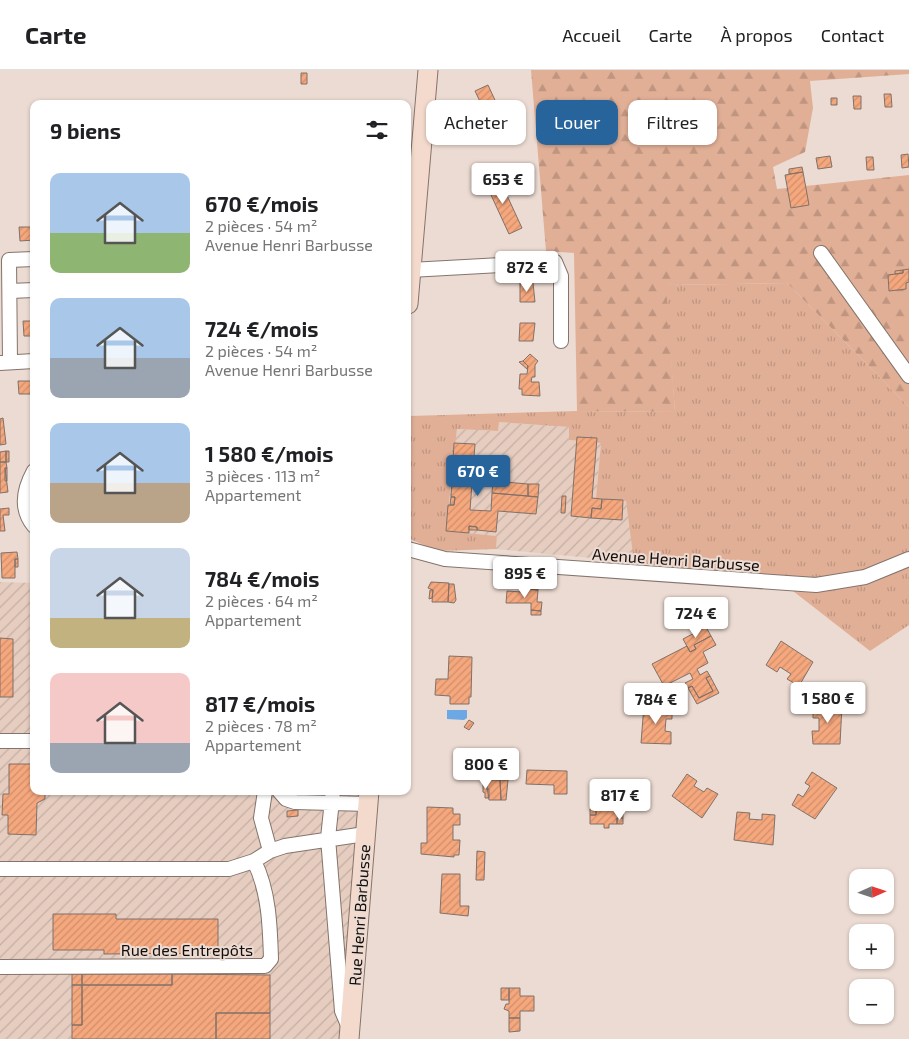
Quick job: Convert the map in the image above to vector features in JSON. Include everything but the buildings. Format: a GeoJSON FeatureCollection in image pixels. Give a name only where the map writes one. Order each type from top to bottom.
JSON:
{"type":"FeatureCollection","features":[{"type":"Feature","properties":{"kind":"main road"},"geometry":{"type":"LineString","coordinates":[[411,259],[428,70]]}},
{"type":"Feature","properties":{"kind":"main road","name":"Rue Henri Barbusse"},"geometry":{"type":"LineString","coordinates":[[350,1033],[368,798]]}},
{"type":"Feature","properties":{"kind":"street"},"geometry":{"type":"LineString","coordinates":[[821,253],[909,376]]}},
{"type":"Feature","properties":{"kind":"street"},"geometry":{"type":"LineString","coordinates":[[30,259],[9,260],[10,292],[5,363],[30,361]]}},
{"type":"Feature","properties":{"kind":"street"},"geometry":{"type":"LineString","coordinates":[[411,270],[555,262],[561,276],[561,341]]}},
{"type":"Feature","properties":{"kind":"street"},"geometry":{"type":"LineString","coordinates":[[10,292],[30,290]]}},
{"type":"Feature","properties":{"kind":"street"},"geometry":{"type":"LineString","coordinates":[[30,478],[26,485],[24,500],[30,521]]}},
{"type":"Feature","properties":{"kind":"street","name":"Avenue Henri Barbusse"},"geometry":{"type":"LineString","coordinates":[[411,550],[445,559],[816,586],[865,577],[909,558]]}},
{"type":"Feature","properties":{"kind":"street"},"geometry":{"type":"LineString","coordinates":[[0,741],[30,741]]}},
{"type":"Feature","properties":{"kind":"street"},"geometry":{"type":"LineString","coordinates":[[264,795],[260,818],[270,851]]}},
{"type":"Feature","properties":{"kind":"street"},"geometry":{"type":"LineString","coordinates":[[283,795],[286,799],[295,802],[331,797],[368,798]]}},
{"type":"Feature","properties":{"kind":"street"},"geometry":{"type":"LineString","coordinates":[[331,797],[328,838],[342,1012],[350,1033]]}},
{"type":"Feature","properties":{"kind":"street"},"geometry":{"type":"LineString","coordinates":[[0,870],[229,869],[254,861],[270,851],[285,846],[328,838],[365,834]]}},
{"type":"Feature","properties":{"kind":"street","name":"Rue des Entrepôts"},"geometry":{"type":"LineString","coordinates":[[0,967],[265,966],[271,959],[268,909],[260,872],[254,861]]}},
{"type":"Feature","properties":{"kind":"shaded area"},"geometry":{"type":"Polygon","coordinates":[[[499,422],[569,427],[569,440],[601,443],[596,498],[626,501],[632,529],[634,562],[496,549],[497,536],[446,531],[457,429],[497,431],[499,422]]]}},
{"type":"Feature","properties":{"kind":"shaded area"},"geometry":{"type":"Polygon","coordinates":[[[0,582],[30,583],[30,795],[360,795],[340,1039],[0,1039],[0,582]]]}},
{"type":"Feature","properties":{"kind":"green space"},"geometry":{"type":"Polygon","coordinates":[[[531,70],[909,70],[909,74],[810,81],[813,108],[805,152],[773,167],[777,189],[909,175],[909,407],[787,283],[666,285],[675,412],[577,411],[574,253],[546,251],[537,145],[618,145],[618,100],[536,100],[536,130],[531,70]]]}},
{"type":"Feature","properties":{"kind":"green space"},"geometry":{"type":"Polygon","coordinates":[[[787,283],[909,407],[909,625],[870,651],[784,584],[634,562],[626,501],[596,498],[601,443],[569,440],[569,427],[499,422],[498,431],[457,429],[446,531],[497,536],[496,549],[437,551],[411,539],[411,416],[577,411],[675,412],[665,285],[787,283]]]}},
{"type":"Feature","properties":{"kind":"water"},"geometry":{"type":"Polygon","coordinates":[[[447,710],[467,710],[467,718],[464,720],[447,719],[447,710]]]}}]}
